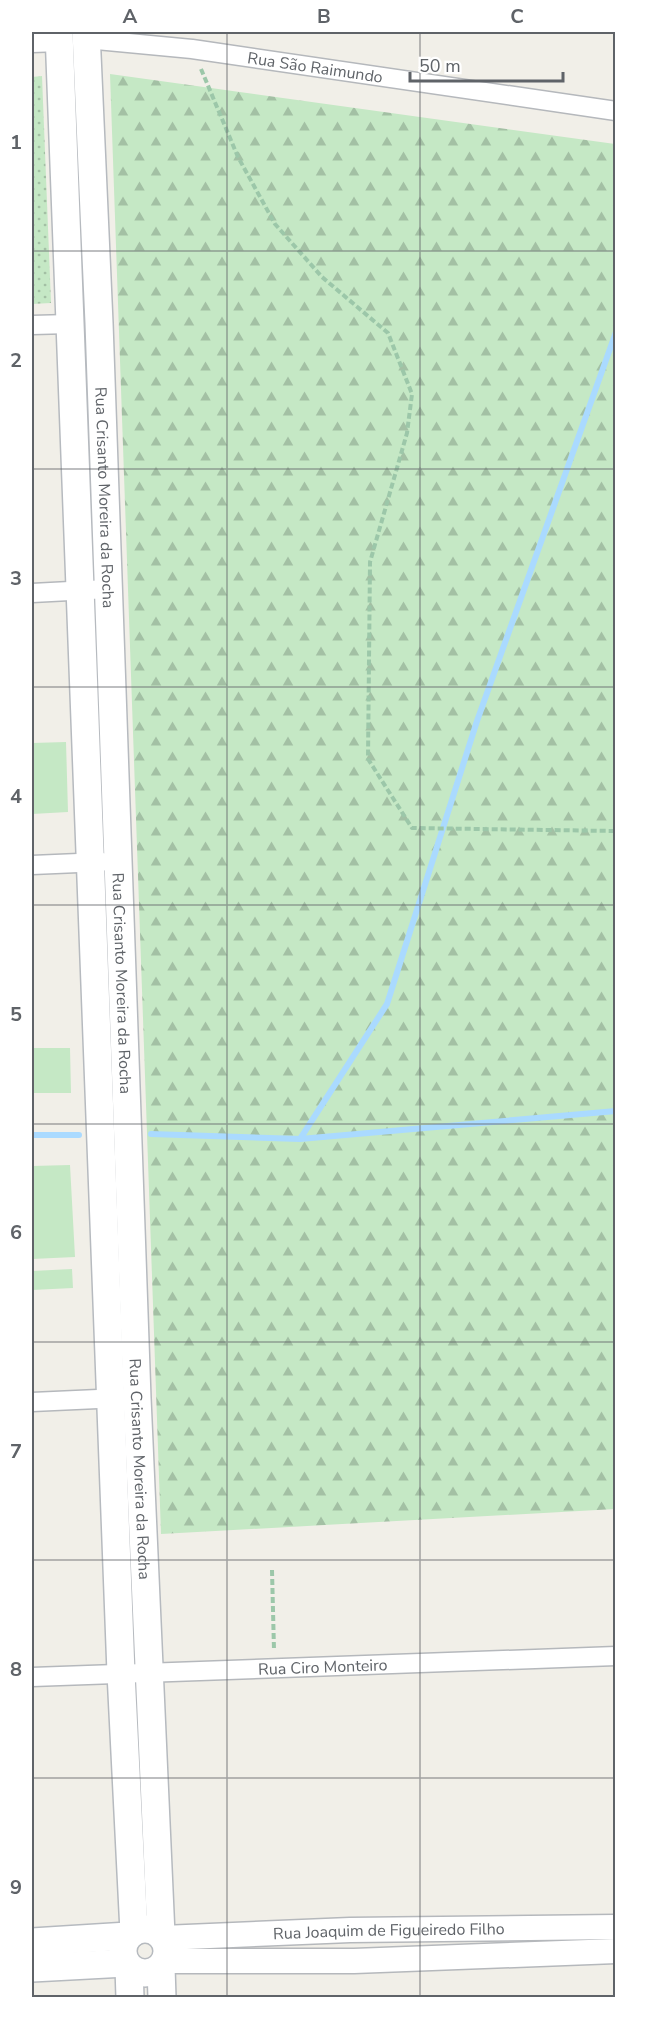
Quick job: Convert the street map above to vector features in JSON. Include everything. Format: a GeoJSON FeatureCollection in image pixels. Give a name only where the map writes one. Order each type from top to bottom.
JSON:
{"type":"FeatureCollection","features":[{"type":"Feature","properties":{"kind":"main road"},"geometry":{"type":"LineString","coordinates":[[59,37],[86,35]]}},
{"type":"Feature","properties":{"kind":"main road","name":"Rua Crisanto Moreira da Rocha"},"geometry":{"type":"LineString","coordinates":[[86,35],[99,323],[118,861],[124,1398],[121,1673],[131,1934]]}},
{"type":"Feature","properties":{"kind":"main road","name":"Rua Crisanto Moreira da Rocha"},"geometry":{"type":"LineString","coordinates":[[59,37],[92,862],[124,1398],[151,1672],[162,1998]]}},
{"type":"Feature","properties":{"kind":"main road"},"geometry":{"type":"LineString","coordinates":[[70,324],[99,323]]}},
{"type":"Feature","properties":{"kind":"main road"},"geometry":{"type":"LineString","coordinates":[[32,1942],[131,1934],[149,1929],[162,1950],[145,1974],[127,1965],[32,1968]]}},
{"type":"Feature","properties":{"kind":"main road"},"geometry":{"type":"LineString","coordinates":[[130,1998],[127,1965],[122,1949],[131,1934]]}},
{"type":"Feature","properties":{"kind":"street","name":"Rua São Raimundo"},"geometry":{"type":"LineString","coordinates":[[86,35],[615,111]]}},
{"type":"Feature","properties":{"kind":"street"},"geometry":{"type":"LineString","coordinates":[[32,43],[59,37]]}},
{"type":"Feature","properties":{"kind":"street"},"geometry":{"type":"LineString","coordinates":[[32,325],[70,324]]}},
{"type":"Feature","properties":{"kind":"street"},"geometry":{"type":"LineString","coordinates":[[32,593],[108,590]]}},
{"type":"Feature","properties":{"kind":"street"},"geometry":{"type":"LineString","coordinates":[[32,864],[118,861]]}},
{"type":"Feature","properties":{"kind":"street"},"geometry":{"type":"LineString","coordinates":[[32,1402],[124,1398]]}},
{"type":"Feature","properties":{"kind":"street","name":"Rua Ciro Monteiro"},"geometry":{"type":"LineString","coordinates":[[32,1677],[615,1656]]}},
{"type":"Feature","properties":{"kind":"street","name":"Rua Joaquim de Figueiredo Filho"},"geometry":{"type":"LineString","coordinates":[[162,1950],[350,1930],[615,1927]]}},
{"type":"Feature","properties":{"kind":"street","name":"Rua Joaquim de Figueiredo Filho"},"geometry":{"type":"LineString","coordinates":[[162,1950],[354,1961],[615,1951]]}},
{"type":"Feature","properties":{"kind":"path"},"geometry":{"type":"LineString","coordinates":[[192,49],[238,157],[275,224],[322,277],[388,333],[412,394],[407,433],[370,562],[368,759],[412,828],[615,831]]}},
{"type":"Feature","properties":{"kind":"path"},"geometry":{"type":"LineString","coordinates":[[272,1570],[275,1668]]}},
{"type":"Feature","properties":{"kind":"green space"},"geometry":{"type":"Polygon","coordinates":[[[110,74],[615,144],[615,1509],[161,1534],[110,74]]]}},
{"type":"Feature","properties":{"kind":"green space"},"geometry":{"type":"Polygon","coordinates":[[[42,76],[51,303],[32,304],[32,77],[42,76]]]}},
{"type":"Feature","properties":{"kind":"green space"},"geometry":{"type":"Polygon","coordinates":[[[66,742],[68,812],[32,814],[32,743],[66,742]]]}},
{"type":"Feature","properties":{"kind":"green space"},"geometry":{"type":"Polygon","coordinates":[[[32,1048],[70,1048],[71,1093],[32,1093],[32,1048]]]}},
{"type":"Feature","properties":{"kind":"green space"},"geometry":{"type":"Polygon","coordinates":[[[70,1165],[75,1257],[32,1259],[32,1166],[70,1165]]]}},
{"type":"Feature","properties":{"kind":"green space"},"geometry":{"type":"Polygon","coordinates":[[[72,1269],[73,1288],[32,1290],[32,1271],[72,1269]]]}},
{"type":"Feature","properties":{"kind":"waterway"},"geometry":{"type":"LineString","coordinates":[[151,1134],[300,1139],[387,1004],[477,721],[616,332]]}},
{"type":"Feature","properties":{"kind":"waterway"},"geometry":{"type":"LineString","coordinates":[[300,1139],[616,1111]]}},
{"type":"Feature","properties":{"kind":"waterway"},"geometry":{"type":"LineString","coordinates":[[32,1135],[79,1135]]}}]}
